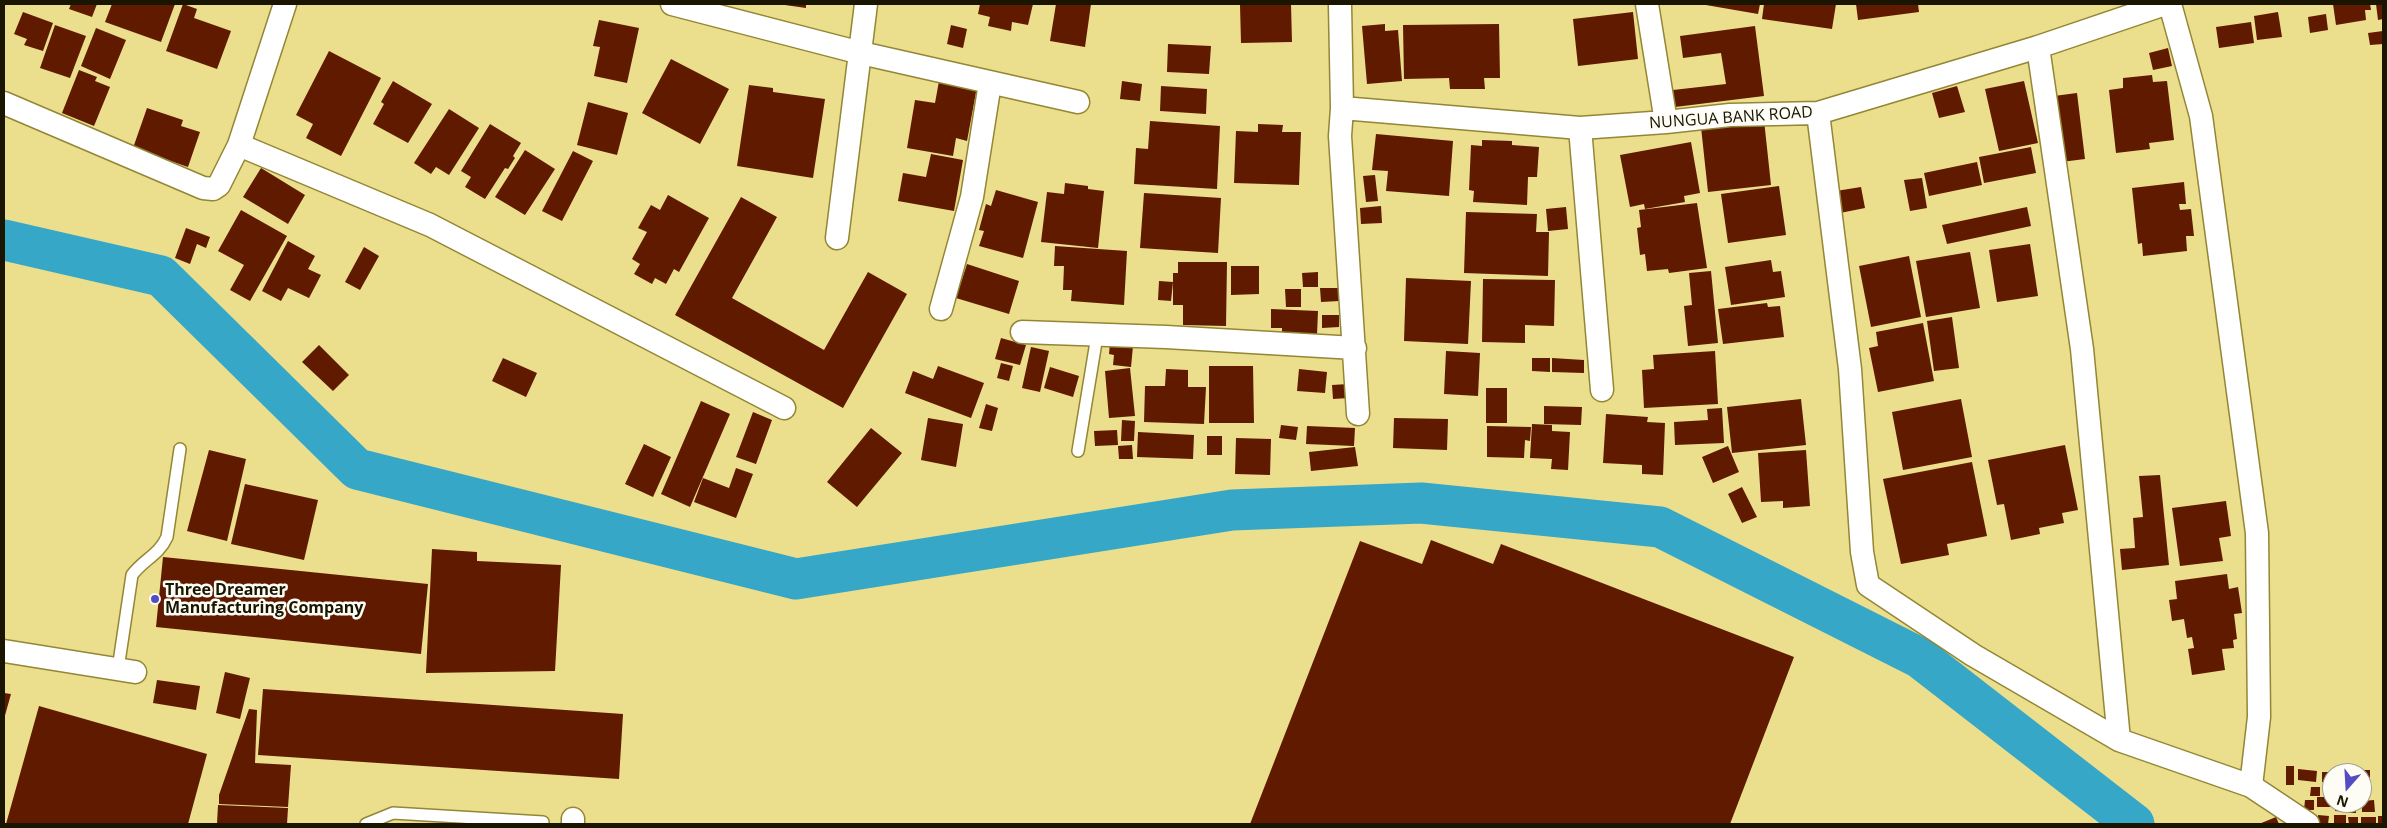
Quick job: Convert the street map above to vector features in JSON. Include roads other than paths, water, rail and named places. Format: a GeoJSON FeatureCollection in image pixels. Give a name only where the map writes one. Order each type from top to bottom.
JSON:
{"type":"FeatureCollection","features":[{"type":"Feature","properties":{"kind":"street"},"geometry":{"type":"LineString","coordinates":[[4,103],[203,188],[213,189],[219,184],[239,145],[285,4]]}},
{"type":"Feature","properties":{"kind":"street"},"geometry":{"type":"LineString","coordinates":[[672,4],[860,54],[1078,102]]}},
{"type":"Feature","properties":{"kind":"street"},"geometry":{"type":"LineString","coordinates":[[837,238],[866,4]]}},
{"type":"Feature","properties":{"kind":"street"},"geometry":{"type":"LineString","coordinates":[[1647,4],[1666,122]]}},
{"type":"Feature","properties":{"kind":"street","name":"NUNGUA BANK ROAD"},"geometry":{"type":"LineString","coordinates":[[1342,108],[1580,128],[1730,115],[1818,113],[2038,48],[2165,4]]}},
{"type":"Feature","properties":{"kind":"street"},"geometry":{"type":"LineString","coordinates":[[2170,4],[2201,116],[2257,534],[2260,717],[2251,786]]}},
{"type":"Feature","properties":{"kind":"street"},"geometry":{"type":"LineString","coordinates":[[1340,5],[1342,108],[1340,136],[1358,414]]}},
{"type":"Feature","properties":{"kind":"street"},"geometry":{"type":"LineString","coordinates":[[2038,48],[2082,349],[2119,740]]}},
{"type":"Feature","properties":{"kind":"street"},"geometry":{"type":"LineString","coordinates":[[940,309],[972,197],[990,83]]}},
{"type":"Feature","properties":{"kind":"street"},"geometry":{"type":"LineString","coordinates":[[1818,113],[1850,369],[1862,552],[1868,585],[1973,655],[2119,740],[2251,786],[2308,824]]}},
{"type":"Feature","properties":{"kind":"street"},"geometry":{"type":"LineString","coordinates":[[1580,128],[1602,390]]}},
{"type":"Feature","properties":{"kind":"street"},"geometry":{"type":"LineString","coordinates":[[239,145],[430,225],[784,408]]}},
{"type":"Feature","properties":{"kind":"street"},"geometry":{"type":"LineString","coordinates":[[1022,332],[1355,348]]}},
{"type":"Feature","properties":{"kind":"street"},"geometry":{"type":"LineString","coordinates":[[4,651],[127,670]]}},
{"type":"Feature","properties":{"kind":"lane"},"geometry":{"type":"LineString","coordinates":[[1078,451],[1097,336]]}},
{"type":"Feature","properties":{"kind":"lane"},"geometry":{"type":"LineString","coordinates":[[127,670],[132,575],[140,565],[163,547],[167,538],[180,449]]}},
{"type":"Feature","properties":{"kind":"lane"},"geometry":{"type":"LineString","coordinates":[[366,824],[394,813],[543,822]]}},
{"type":"Feature","properties":{"kind":"waterway"},"geometry":{"type":"LineString","coordinates":[[4,240],[161,276],[357,469],[796,579],[1232,510],[1421,503],[1660,527],[1920,658],[2134,824]]}},
{"type":"Feature","properties":{"kind":"place","name":"Three Dreamer Manufacturing Company"},"geometry":{"type":"Point","coordinates":[155,599]}}]}
